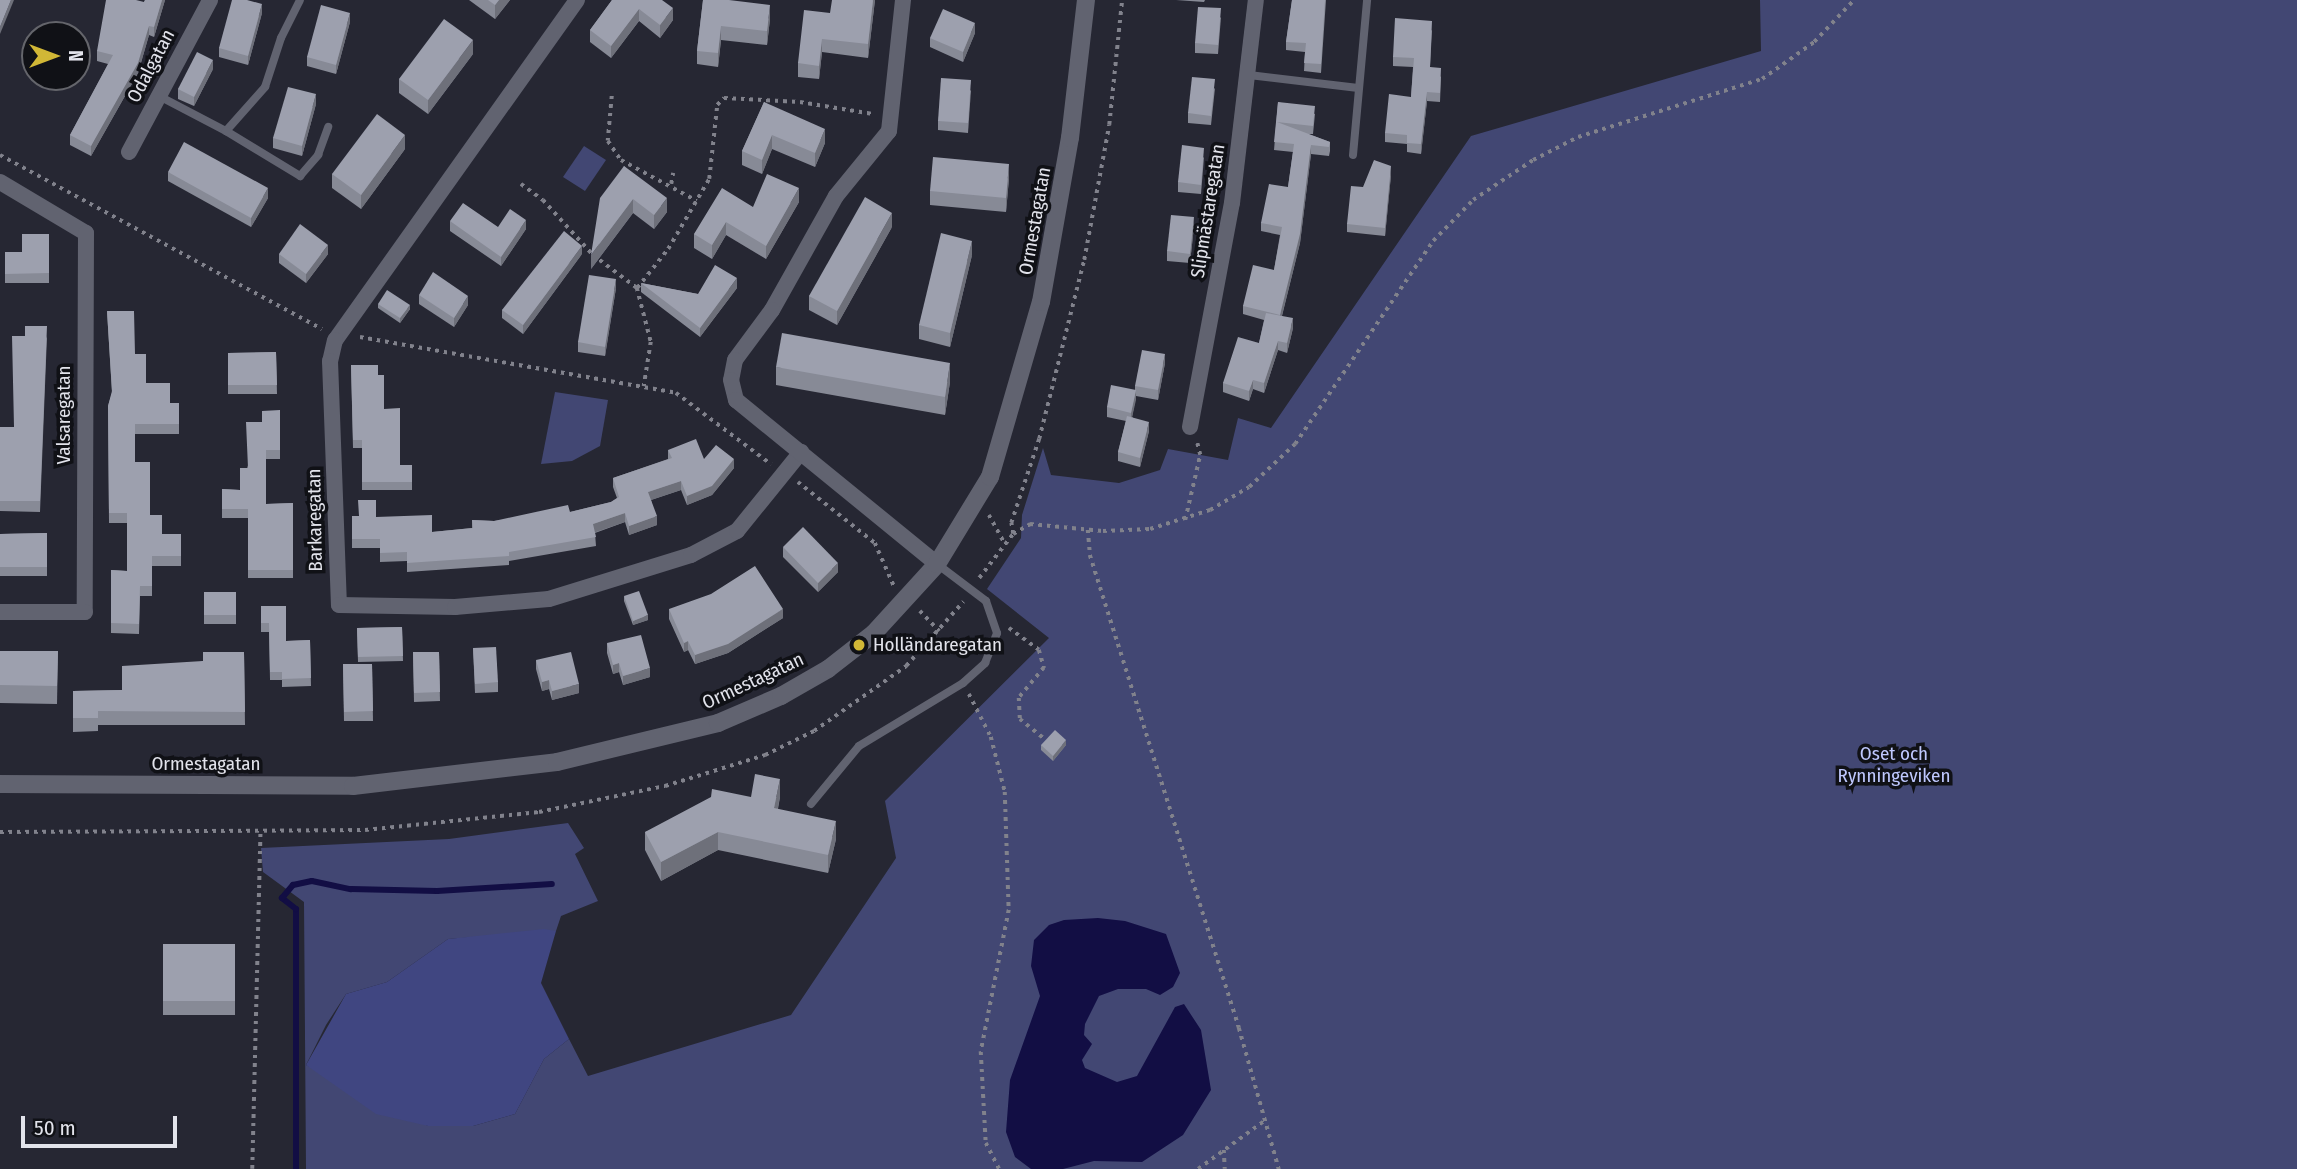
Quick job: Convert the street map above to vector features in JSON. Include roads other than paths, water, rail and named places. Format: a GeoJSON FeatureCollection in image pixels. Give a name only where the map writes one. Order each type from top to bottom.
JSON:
{"type":"FeatureCollection","features":[{"type":"Feature","properties":{"kind":"street","name":"Odalgatan"},"geometry":{"type":"LineString","coordinates":[[129,152],[210,0]]}},
{"type":"Feature","properties":{"kind":"street","name":"Barkaregatan"},"geometry":{"type":"LineString","coordinates":[[577,0],[339,334],[330,361],[339,605],[455,607],[549,599],[697,552],[737,531],[801,452]]}},
{"type":"Feature","properties":{"kind":"street"},"geometry":{"type":"LineString","coordinates":[[904,0],[889,131],[836,196],[772,310],[735,360],[731,380],[736,400],[937,564]]}},
{"type":"Feature","properties":{"kind":"street","name":"Ormestagatan"},"geometry":{"type":"LineString","coordinates":[[0,784],[353,786],[557,762],[718,723],[781,695],[874,633],[937,564],[990,477],[1041,302],[1070,138],[1086,0]]}},
{"type":"Feature","properties":{"kind":"street","name":"Slipmästaregatan"},"geometry":{"type":"LineString","coordinates":[[1190,428],[1223,253],[1249,75],[1256,0]]}},
{"type":"Feature","properties":{"kind":"street","name":"Valsaregatan"},"geometry":{"type":"LineString","coordinates":[[0,182],[86,233],[86,287],[85,612],[0,612]]}},
{"type":"Feature","properties":{"kind":"lane"},"geometry":{"type":"LineString","coordinates":[[226,131],[265,87],[281,38],[300,0]]}},
{"type":"Feature","properties":{"kind":"lane"},"geometry":{"type":"LineString","coordinates":[[1353,155],[1367,0]]}},
{"type":"Feature","properties":{"kind":"lane"},"geometry":{"type":"LineString","coordinates":[[1249,75],[1358,88]]}},
{"type":"Feature","properties":{"kind":"lane"},"geometry":{"type":"LineString","coordinates":[[159,96],[226,131],[300,176],[318,155],[328,127]]}},
{"type":"Feature","properties":{"kind":"lane"},"geometry":{"type":"LineString","coordinates":[[811,804],[859,746],[963,683],[985,663],[994,647],[994,618],[986,601],[937,564]]}},
{"type":"Feature","properties":{"kind":"waterway"},"geometry":{"type":"LineString","coordinates":[[296,1169],[296,909],[282,898],[293,885],[312,881],[351,889],[437,891],[552,884]]}},
{"type":"Feature","properties":{"kind":"place","name":"Holländaregatan"},"geometry":{"type":"Point","coordinates":[859,645]}},
{"type":"Feature","properties":{"kind":"park label","name":"Oset och Rynningeviken"},"geometry":{"type":"Point","coordinates":[1894,765]}}]}
